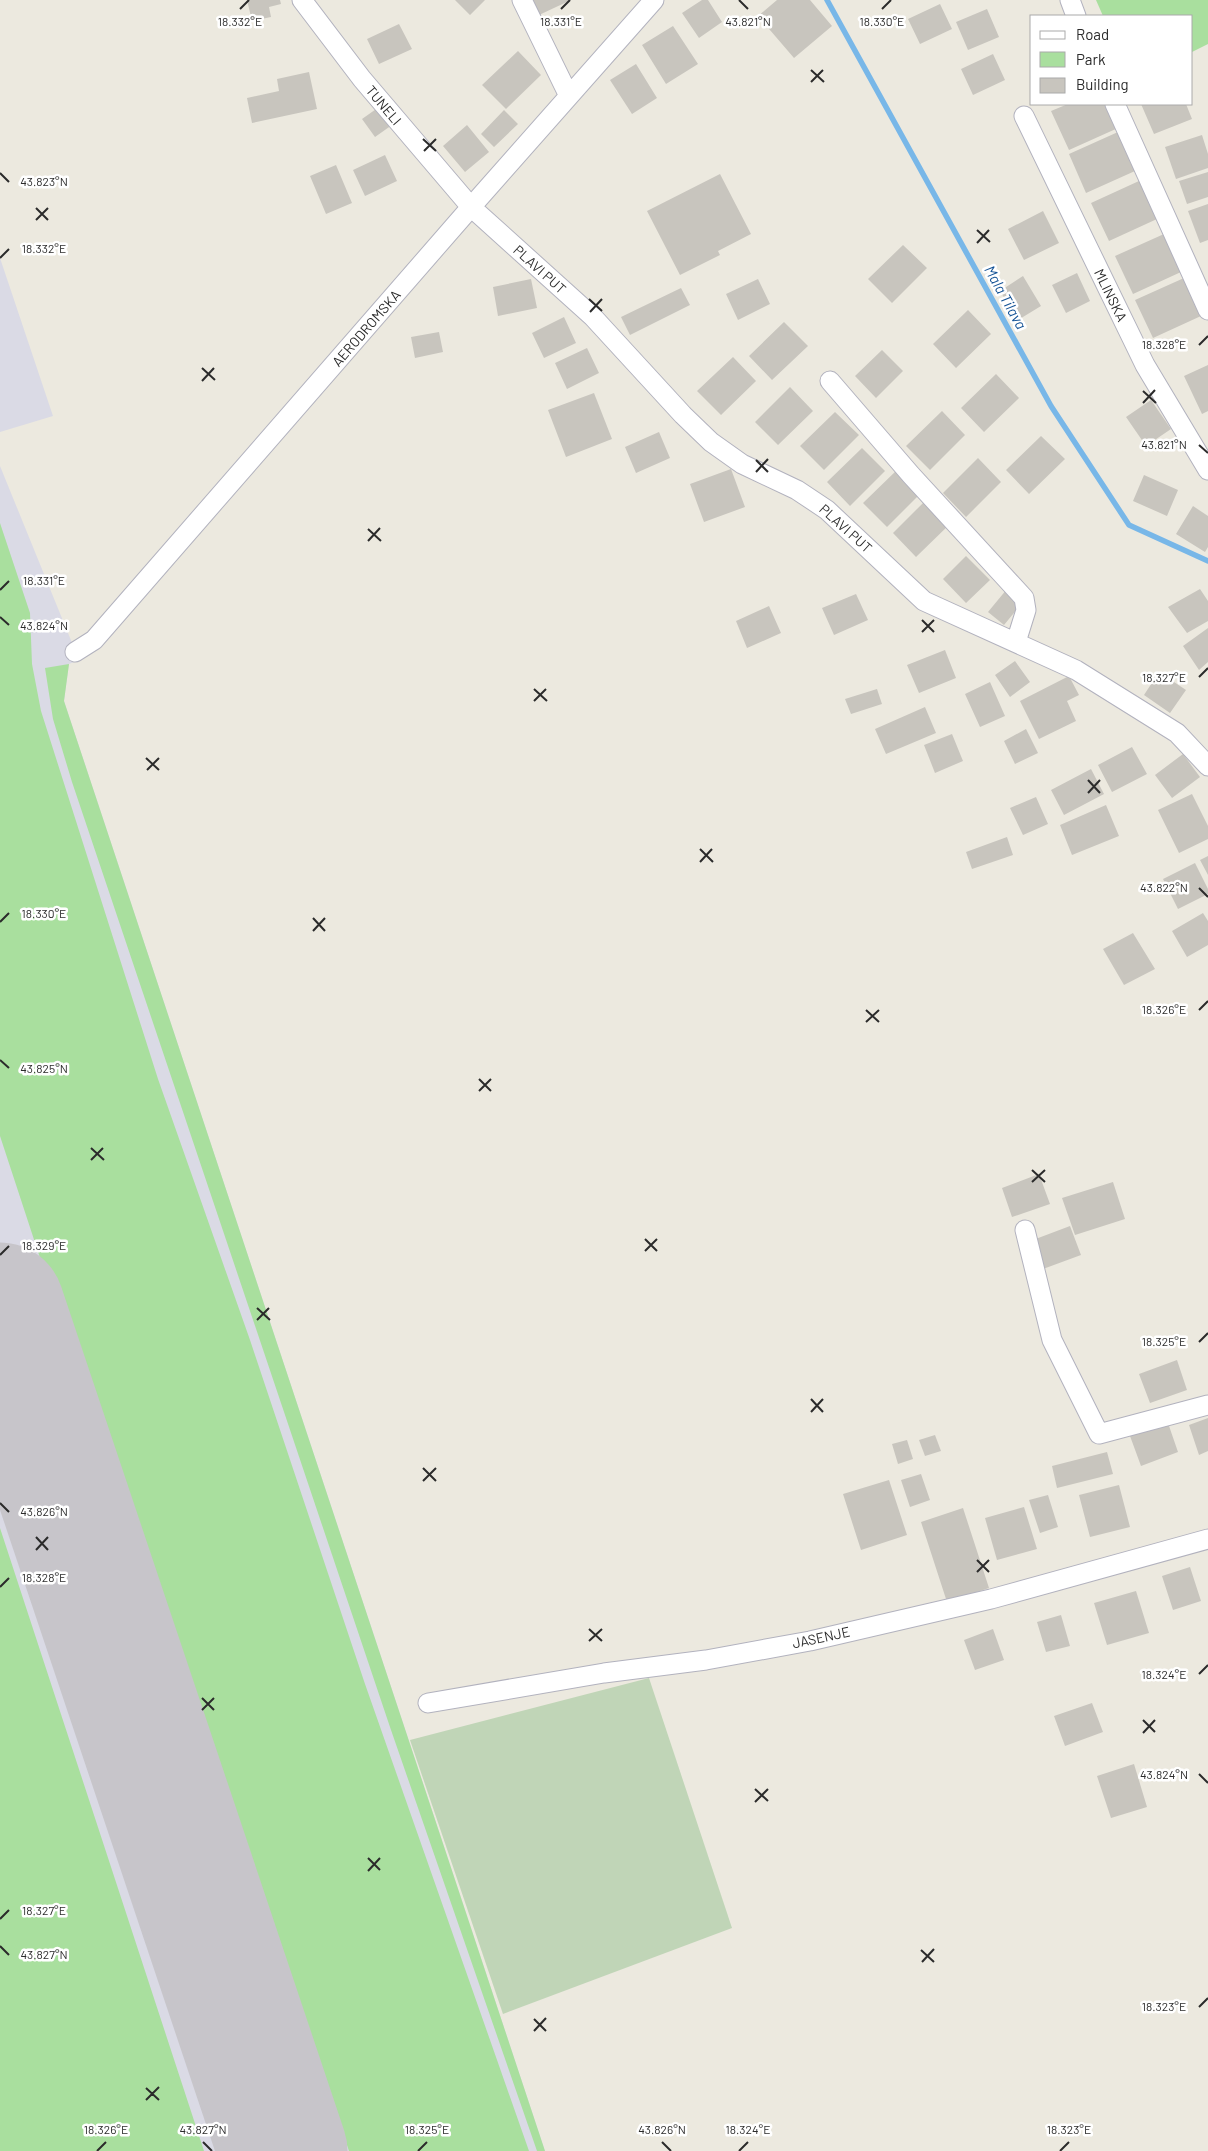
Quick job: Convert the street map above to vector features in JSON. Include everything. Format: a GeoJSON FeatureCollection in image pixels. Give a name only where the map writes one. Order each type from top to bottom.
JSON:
{"type":"FeatureCollection","features":[{"type":"Feature","properties":{"kind":"street","name":"TUNELI"},"geometry":{"type":"LineString","coordinates":[[302,0],[362,79],[471,207]]}},
{"type":"Feature","properties":{"kind":"street"},"geometry":{"type":"LineString","coordinates":[[522,0],[569,96]]}},
{"type":"Feature","properties":{"kind":"street","name":"AERODROMSKA"},"geometry":{"type":"LineString","coordinates":[[75,652],[94,640],[654,0]]}},
{"type":"Feature","properties":{"kind":"street"},"geometry":{"type":"LineString","coordinates":[[1070,0],[1076,15]]}},
{"type":"Feature","properties":{"kind":"street"},"geometry":{"type":"LineString","coordinates":[[1115,105],[1208,310]]}},
{"type":"Feature","properties":{"kind":"street","name":"MLINSKA"},"geometry":{"type":"LineString","coordinates":[[1024,116],[1145,365],[1208,470]]}},
{"type":"Feature","properties":{"kind":"street","name":"PLAVI PUT"},"geometry":{"type":"LineString","coordinates":[[471,207],[593,317],[682,415],[711,442],[742,464],[798,490],[827,510],[924,601],[1076,670],[1177,733],[1208,766]]}},
{"type":"Feature","properties":{"kind":"street"},"geometry":{"type":"LineString","coordinates":[[830,381],[911,475],[1024,598],[1026,610],[1016,642]]}},
{"type":"Feature","properties":{"kind":"street"},"geometry":{"type":"LineString","coordinates":[[1025,1230],[1052,1340],[1099,1434],[1208,1405]]}},
{"type":"Feature","properties":{"kind":"street","name":"JASENJE"},"geometry":{"type":"LineString","coordinates":[[428,1703],[604,1673],[706,1660],[810,1640],[991,1599],[1208,1539]]}},
{"type":"Feature","properties":{"kind":"shaded area"},"geometry":{"type":"Polygon","coordinates":[[[0,258],[53,416],[0,432],[0,258]]]}},
{"type":"Feature","properties":{"kind":"shaded area"},"geometry":{"type":"Polygon","coordinates":[[[0,466],[79,660],[69,664],[64,701],[545,2151],[0,2151],[0,466]]]}},
{"type":"Feature","properties":{"kind":"green space"},"geometry":{"type":"Polygon","coordinates":[[[1096,0],[1208,0],[1208,44],[1193,52],[1193,15],[1103,15],[1096,0]]]}},
{"type":"Feature","properties":{"kind":"green space"},"geometry":{"type":"Polygon","coordinates":[[[0,523],[30,613],[32,664],[41,711],[158,1079],[250,1340],[365,1684],[529,2151],[349,2151],[289,1971],[65,1334],[0,1136],[0,523]]]}},
{"type":"Feature","properties":{"kind":"green space"},"geometry":{"type":"Polygon","coordinates":[[[69,664],[64,701],[545,2151],[537,2151],[391,1730],[72,782],[53,719],[45,668],[69,664]]]}},
{"type":"Feature","properties":{"kind":"green space"},"geometry":{"type":"Polygon","coordinates":[[[0,1528],[204,2151],[0,2151],[0,1528]]]}},
{"type":"Feature","properties":{"kind":"green space"},"geometry":{"type":"Polygon","coordinates":[[[649,1678],[732,1928],[503,2014],[410,1740],[649,1678]]]}},
{"type":"Feature","properties":{"kind":"building"},"geometry":{"type":"Polygon","coordinates":[[[247,0],[280,0],[281,4],[269,7],[271,17],[252,21],[247,0]]]}},
{"type":"Feature","properties":{"kind":"building"},"geometry":{"type":"Polygon","coordinates":[[[455,0],[485,0],[470,15],[455,0]]]}},
{"type":"Feature","properties":{"kind":"building"},"geometry":{"type":"Polygon","coordinates":[[[532,0],[571,0],[539,15],[532,0]]]}},
{"type":"Feature","properties":{"kind":"building"},"geometry":{"type":"Polygon","coordinates":[[[702,0],[708,0],[722,22],[699,38],[682,13],[702,0]]]}},
{"type":"Feature","properties":{"kind":"building"},"geometry":{"type":"Polygon","coordinates":[[[777,0],[810,0],[832,26],[794,58],[758,16],[777,0]]]}},
{"type":"Feature","properties":{"kind":"building"},"geometry":{"type":"Polygon","coordinates":[[[940,4],[952,29],[920,44],[908,19],[940,4]]]}},
{"type":"Feature","properties":{"kind":"building"},"geometry":{"type":"Polygon","coordinates":[[[987,9],[999,37],[968,50],[956,22],[987,9]]]}},
{"type":"Feature","properties":{"kind":"building"},"geometry":{"type":"Polygon","coordinates":[[[399,24],[412,49],[379,64],[367,39],[399,24]]]}},
{"type":"Feature","properties":{"kind":"building"},"geometry":{"type":"Polygon","coordinates":[[[673,26],[698,64],[666,84],[642,45],[673,26]]]}},
{"type":"Feature","properties":{"kind":"building"},"geometry":{"type":"Polygon","coordinates":[[[518,51],[541,75],[506,109],[482,85],[518,51]]]}},
{"type":"Feature","properties":{"kind":"building"},"geometry":{"type":"Polygon","coordinates":[[[993,54],[1005,80],[973,95],[961,69],[993,54]]]}},
{"type":"Feature","properties":{"kind":"building"},"geometry":{"type":"Polygon","coordinates":[[[636,64],[657,98],[632,114],[610,80],[636,64]]]}},
{"type":"Feature","properties":{"kind":"building"},"geometry":{"type":"Polygon","coordinates":[[[309,72],[317,109],[252,123],[247,98],[279,91],[277,79],[309,72]]]}},
{"type":"Feature","properties":{"kind":"building"},"geometry":{"type":"Polygon","coordinates":[[[1066,105],[1107,105],[1118,128],[1069,150],[1051,111],[1066,105]]]}},
{"type":"Feature","properties":{"kind":"building"},"geometry":{"type":"Polygon","coordinates":[[[1141,105],[1186,105],[1192,119],[1154,134],[1141,105]]]}},
{"type":"Feature","properties":{"kind":"building"},"geometry":{"type":"Polygon","coordinates":[[[379,107],[392,125],[375,137],[362,119],[379,107]]]}},
{"type":"Feature","properties":{"kind":"building"},"geometry":{"type":"Polygon","coordinates":[[[504,110],[518,124],[494,147],[481,134],[504,110]]]}},
{"type":"Feature","properties":{"kind":"building"},"geometry":{"type":"Polygon","coordinates":[[[467,125],[489,152],[465,172],[443,146],[467,125]]]}},
{"type":"Feature","properties":{"kind":"building"},"geometry":{"type":"Polygon","coordinates":[[[1118,132],[1135,171],[1086,193],[1069,154],[1118,132]]]}},
{"type":"Feature","properties":{"kind":"building"},"geometry":{"type":"Polygon","coordinates":[[[1202,135],[1208,154],[1208,168],[1176,179],[1165,147],[1202,135]]]}},
{"type":"Feature","properties":{"kind":"building"},"geometry":{"type":"Polygon","coordinates":[[[385,155],[397,181],[365,196],[353,170],[385,155]]]}},
{"type":"Feature","properties":{"kind":"building"},"geometry":{"type":"Polygon","coordinates":[[[336,165],[352,203],[326,214],[310,176],[336,165]]]}},
{"type":"Feature","properties":{"kind":"building"},"geometry":{"type":"Polygon","coordinates":[[[1208,172],[1208,197],[1187,204],[1179,181],[1208,172]]]}},
{"type":"Feature","properties":{"kind":"building"},"geometry":{"type":"Polygon","coordinates":[[[720,174],[751,234],[718,251],[720,255],[680,275],[647,211],[720,174]]]}},
{"type":"Feature","properties":{"kind":"building"},"geometry":{"type":"Polygon","coordinates":[[[1139,181],[1157,219],[1109,241],[1091,203],[1139,181]]]}},
{"type":"Feature","properties":{"kind":"building"},"geometry":{"type":"Polygon","coordinates":[[[1208,204],[1208,240],[1200,243],[1188,211],[1208,204]]]}},
{"type":"Feature","properties":{"kind":"building"},"geometry":{"type":"Polygon","coordinates":[[[1043,211],[1059,243],[1024,260],[1008,229],[1043,211]]]}},
{"type":"Feature","properties":{"kind":"building"},"geometry":{"type":"Polygon","coordinates":[[[1164,234],[1181,272],[1133,294],[1115,256],[1164,234]]]}},
{"type":"Feature","properties":{"kind":"building"},"geometry":{"type":"Polygon","coordinates":[[[903,245],[927,268],[892,303],[868,279],[903,245]]]}},
{"type":"Feature","properties":{"kind":"building"},"geometry":{"type":"Polygon","coordinates":[[[1077,273],[1090,301],[1066,313],[1052,285],[1077,273]]]}},
{"type":"Feature","properties":{"kind":"building"},"geometry":{"type":"Polygon","coordinates":[[[1023,276],[1041,306],[1018,320],[1000,291],[1023,276]]]}},
{"type":"Feature","properties":{"kind":"building"},"geometry":{"type":"Polygon","coordinates":[[[1184,278],[1201,316],[1153,338],[1135,300],[1184,278]]]}},
{"type":"Feature","properties":{"kind":"building"},"geometry":{"type":"Polygon","coordinates":[[[531,279],[537,308],[498,316],[493,287],[531,279]]]}},
{"type":"Feature","properties":{"kind":"building"},"geometry":{"type":"Polygon","coordinates":[[[758,279],[770,304],[738,320],[726,294],[758,279]]]}},
{"type":"Feature","properties":{"kind":"building"},"geometry":{"type":"Polygon","coordinates":[[[681,288],[690,305],[630,335],[621,317],[681,288]]]}},
{"type":"Feature","properties":{"kind":"building"},"geometry":{"type":"Polygon","coordinates":[[[968,310],[991,334],[956,368],[933,344],[968,310]]]}},
{"type":"Feature","properties":{"kind":"building"},"geometry":{"type":"Polygon","coordinates":[[[564,317],[576,343],[544,358],[532,333],[564,317]]]}},
{"type":"Feature","properties":{"kind":"building"},"geometry":{"type":"Polygon","coordinates":[[[784,322],[808,346],[772,380],[749,356],[784,322]]]}},
{"type":"Feature","properties":{"kind":"building"},"geometry":{"type":"Polygon","coordinates":[[[439,332],[443,352],[415,358],[411,337],[439,332]]]}},
{"type":"Feature","properties":{"kind":"building"},"geometry":{"type":"Polygon","coordinates":[[[587,348],[599,373],[567,389],[555,363],[587,348]]]}},
{"type":"Feature","properties":{"kind":"building"},"geometry":{"type":"Polygon","coordinates":[[[882,350],[903,371],[876,398],[855,376],[882,350]]]}},
{"type":"Feature","properties":{"kind":"building"},"geometry":{"type":"Polygon","coordinates":[[[733,357],[756,381],[721,415],[697,391],[733,357]]]}},
{"type":"Feature","properties":{"kind":"building"},"geometry":{"type":"Polygon","coordinates":[[[1208,365],[1208,411],[1202,414],[1184,376],[1208,365]]]}},
{"type":"Feature","properties":{"kind":"building"},"geometry":{"type":"Polygon","coordinates":[[[996,374],[1019,398],[984,432],[961,408],[996,374]]]}},
{"type":"Feature","properties":{"kind":"building"},"geometry":{"type":"Polygon","coordinates":[[[790,387],[813,411],[778,445],[755,422],[790,387]]]}},
{"type":"Feature","properties":{"kind":"building"},"geometry":{"type":"Polygon","coordinates":[[[594,393],[612,439],[566,457],[548,410],[594,393]]]}},
{"type":"Feature","properties":{"kind":"building"},"geometry":{"type":"Polygon","coordinates":[[[1151,400],[1171,429],[1146,446],[1126,417],[1151,400]]]}},
{"type":"Feature","properties":{"kind":"building"},"geometry":{"type":"Polygon","coordinates":[[[942,411],[965,435],[930,470],[906,446],[942,411]]]}},
{"type":"Feature","properties":{"kind":"building"},"geometry":{"type":"Polygon","coordinates":[[[835,412],[859,435],[824,470],[800,446],[835,412]]]}},
{"type":"Feature","properties":{"kind":"building"},"geometry":{"type":"Polygon","coordinates":[[[659,432],[670,458],[636,473],[625,447],[659,432]]]}},
{"type":"Feature","properties":{"kind":"building"},"geometry":{"type":"Polygon","coordinates":[[[1041,436],[1065,459],[1029,494],[1006,470],[1041,436]]]}},
{"type":"Feature","properties":{"kind":"building"},"geometry":{"type":"Polygon","coordinates":[[[862,448],[885,471],[850,506],[827,482],[862,448]]]}},
{"type":"Feature","properties":{"kind":"building"},"geometry":{"type":"Polygon","coordinates":[[[978,458],[1001,482],[966,517],[943,493],[978,458]]]}},
{"type":"Feature","properties":{"kind":"building"},"geometry":{"type":"Polygon","coordinates":[[[899,468],[922,492],[887,527],[863,503],[899,468]]]}},
{"type":"Feature","properties":{"kind":"building"},"geometry":{"type":"Polygon","coordinates":[[[731,469],[745,507],[704,522],[690,484],[731,469]]]}},
{"type":"Feature","properties":{"kind":"building"},"geometry":{"type":"Polygon","coordinates":[[[1144,475],[1178,490],[1167,516],[1133,501],[1144,475]]]}},
{"type":"Feature","properties":{"kind":"building"},"geometry":{"type":"Polygon","coordinates":[[[928,498],[952,522],[916,557],[893,533],[928,498]]]}},
{"type":"Feature","properties":{"kind":"building"},"geometry":{"type":"Polygon","coordinates":[[[1193,506],[1208,516],[1208,547],[1205,552],[1176,534],[1193,506]]]}},
{"type":"Feature","properties":{"kind":"building"},"geometry":{"type":"Polygon","coordinates":[[[966,556],[990,580],[966,603],[943,579],[966,556]]]}},
{"type":"Feature","properties":{"kind":"building"},"geometry":{"type":"Polygon","coordinates":[[[1007,589],[1023,602],[1004,625],[988,612],[1007,589]]]}},
{"type":"Feature","properties":{"kind":"building"},"geometry":{"type":"Polygon","coordinates":[[[1200,589],[1208,601],[1208,621],[1187,633],[1168,607],[1200,589]]]}},
{"type":"Feature","properties":{"kind":"building"},"geometry":{"type":"Polygon","coordinates":[[[856,594],[868,620],[834,635],[822,608],[856,594]]]}},
{"type":"Feature","properties":{"kind":"building"},"geometry":{"type":"Polygon","coordinates":[[[769,606],[781,633],[747,648],[736,621],[769,606]]]}},
{"type":"Feature","properties":{"kind":"building"},"geometry":{"type":"Polygon","coordinates":[[[1208,628],[1208,662],[1199,670],[1183,646],[1208,628]]]}},
{"type":"Feature","properties":{"kind":"building"},"geometry":{"type":"Polygon","coordinates":[[[945,650],[956,678],[919,693],[907,665],[945,650]]]}},
{"type":"Feature","properties":{"kind":"building"},"geometry":{"type":"Polygon","coordinates":[[[1015,661],[1030,682],[1010,697],[995,675],[1015,661]]]}},
{"type":"Feature","properties":{"kind":"building"},"geometry":{"type":"Polygon","coordinates":[[[1159,672],[1186,690],[1170,713],[1144,695],[1159,672]]]}},
{"type":"Feature","properties":{"kind":"building"},"geometry":{"type":"Polygon","coordinates":[[[1069,676],[1079,695],[1067,701],[1076,721],[1039,739],[1020,701],[1069,676]]]}},
{"type":"Feature","properties":{"kind":"building"},"geometry":{"type":"Polygon","coordinates":[[[990,682],[1005,716],[980,727],[965,694],[990,682]]]}},
{"type":"Feature","properties":{"kind":"building"},"geometry":{"type":"Polygon","coordinates":[[[877,689],[882,704],[851,714],[845,699],[877,689]]]}},
{"type":"Feature","properties":{"kind":"building"},"geometry":{"type":"Polygon","coordinates":[[[925,707],[936,733],[886,754],[875,729],[925,707]]]}},
{"type":"Feature","properties":{"kind":"building"},"geometry":{"type":"Polygon","coordinates":[[[1026,729],[1038,753],[1015,764],[1004,741],[1026,729]]]}},
{"type":"Feature","properties":{"kind":"building"},"geometry":{"type":"Polygon","coordinates":[[[952,734],[963,761],[935,773],[924,745],[952,734]]]}},
{"type":"Feature","properties":{"kind":"building"},"geometry":{"type":"Polygon","coordinates":[[[1132,747],[1147,774],[1112,792],[1098,765],[1132,747]]]}},
{"type":"Feature","properties":{"kind":"building"},"geometry":{"type":"Polygon","coordinates":[[[1183,754],[1200,777],[1172,798],[1155,775],[1183,754]]]}},
{"type":"Feature","properties":{"kind":"building"},"geometry":{"type":"Polygon","coordinates":[[[1091,769],[1104,794],[1064,815],[1051,790],[1091,769]]]}},
{"type":"Feature","properties":{"kind":"building"},"geometry":{"type":"Polygon","coordinates":[[[1192,794],[1208,826],[1208,839],[1179,853],[1158,810],[1192,794]]]}},
{"type":"Feature","properties":{"kind":"building"},"geometry":{"type":"Polygon","coordinates":[[[1036,797],[1048,824],[1023,835],[1010,808],[1036,797]]]}},
{"type":"Feature","properties":{"kind":"building"},"geometry":{"type":"Polygon","coordinates":[[[1106,805],[1119,836],[1072,855],[1060,825],[1106,805]]]}},
{"type":"Feature","properties":{"kind":"building"},"geometry":{"type":"Polygon","coordinates":[[[1007,837],[1013,855],[972,869],[966,852],[1007,837]]]}},
{"type":"Feature","properties":{"kind":"building"},"geometry":{"type":"Polygon","coordinates":[[[1208,856],[1208,875],[1200,860],[1208,856]]]}},
{"type":"Feature","properties":{"kind":"building"},"geometry":{"type":"Polygon","coordinates":[[[1195,863],[1208,889],[1208,894],[1178,909],[1163,879],[1195,863]]]}},
{"type":"Feature","properties":{"kind":"building"},"geometry":{"type":"Polygon","coordinates":[[[1203,913],[1208,921],[1208,945],[1187,957],[1172,931],[1203,913]]]}},
{"type":"Feature","properties":{"kind":"building"},"geometry":{"type":"Polygon","coordinates":[[[1133,933],[1155,969],[1124,985],[1103,949],[1133,933]]]}},
{"type":"Feature","properties":{"kind":"building"},"geometry":{"type":"Polygon","coordinates":[[[1039,1174],[1050,1204],[1012,1217],[1002,1188],[1039,1174]]]}},
{"type":"Feature","properties":{"kind":"building"},"geometry":{"type":"Polygon","coordinates":[[[1113,1182],[1125,1219],[1075,1235],[1062,1198],[1113,1182]]]}},
{"type":"Feature","properties":{"kind":"building"},"geometry":{"type":"Polygon","coordinates":[[[1070,1226],[1081,1255],[1043,1269],[1033,1240],[1070,1226]]]}},
{"type":"Feature","properties":{"kind":"building"},"geometry":{"type":"Polygon","coordinates":[[[1177,1360],[1187,1390],[1150,1403],[1139,1374],[1177,1360]]]}},
{"type":"Feature","properties":{"kind":"building"},"geometry":{"type":"Polygon","coordinates":[[[1208,1418],[1208,1451],[1199,1455],[1189,1425],[1208,1418]]]}},
{"type":"Feature","properties":{"kind":"building"},"geometry":{"type":"Polygon","coordinates":[[[1168,1423],[1178,1452],[1141,1466],[1130,1436],[1168,1423]]]}},
{"type":"Feature","properties":{"kind":"building"},"geometry":{"type":"Polygon","coordinates":[[[935,1435],[941,1451],[925,1456],[919,1440],[935,1435]]]}},
{"type":"Feature","properties":{"kind":"building"},"geometry":{"type":"Polygon","coordinates":[[[907,1440],[913,1459],[898,1464],[892,1444],[907,1440]]]}},
{"type":"Feature","properties":{"kind":"building"},"geometry":{"type":"Polygon","coordinates":[[[1107,1452],[1113,1474],[1057,1488],[1052,1466],[1107,1452]]]}},
{"type":"Feature","properties":{"kind":"building"},"geometry":{"type":"Polygon","coordinates":[[[921,1474],[930,1500],[910,1507],[901,1480],[921,1474]]]}},
{"type":"Feature","properties":{"kind":"building"},"geometry":{"type":"Polygon","coordinates":[[[889,1480],[907,1535],[861,1550],[843,1494],[889,1480]]]}},
{"type":"Feature","properties":{"kind":"building"},"geometry":{"type":"Polygon","coordinates":[[[1119,1485],[1130,1527],[1090,1537],[1079,1495],[1119,1485]]]}},
{"type":"Feature","properties":{"kind":"building"},"geometry":{"type":"Polygon","coordinates":[[[1048,1495],[1058,1527],[1040,1533],[1029,1500],[1048,1495]]]}},
{"type":"Feature","properties":{"kind":"building"},"geometry":{"type":"Polygon","coordinates":[[[1024,1507],[1037,1549],[997,1560],[985,1518],[1024,1507]]]}},
{"type":"Feature","properties":{"kind":"building"},"geometry":{"type":"Polygon","coordinates":[[[963,1508],[989,1588],[947,1602],[921,1522],[963,1508]]]}},
{"type":"Feature","properties":{"kind":"building"},"geometry":{"type":"Polygon","coordinates":[[[1190,1567],[1201,1601],[1173,1610],[1162,1576],[1190,1567]]]}},
{"type":"Feature","properties":{"kind":"building"},"geometry":{"type":"Polygon","coordinates":[[[1136,1591],[1149,1633],[1107,1645],[1094,1603],[1136,1591]]]}},
{"type":"Feature","properties":{"kind":"building"},"geometry":{"type":"Polygon","coordinates":[[[1061,1615],[1070,1646],[1046,1652],[1037,1622],[1061,1615]]]}},
{"type":"Feature","properties":{"kind":"building"},"geometry":{"type":"Polygon","coordinates":[[[993,1629],[1004,1660],[975,1670],[964,1640],[993,1629]]]}},
{"type":"Feature","properties":{"kind":"building"},"geometry":{"type":"Polygon","coordinates":[[[1092,1703],[1103,1732],[1065,1746],[1054,1716],[1092,1703]]]}},
{"type":"Feature","properties":{"kind":"building"},"geometry":{"type":"Polygon","coordinates":[[[1134,1764],[1147,1807],[1111,1818],[1097,1776],[1134,1764]]]}},
{"type":"Feature","properties":{"kind":"waterway","name":"Mala Tilava"},"geometry":{"type":"LineString","coordinates":[[827,0],[1051,406],[1129,525],[1208,561]]}},
{"type":"Feature","properties":{"kind":"runway"},"geometry":{"type":"LineString","coordinates":[[0,1307],[283,2151]]}}]}
